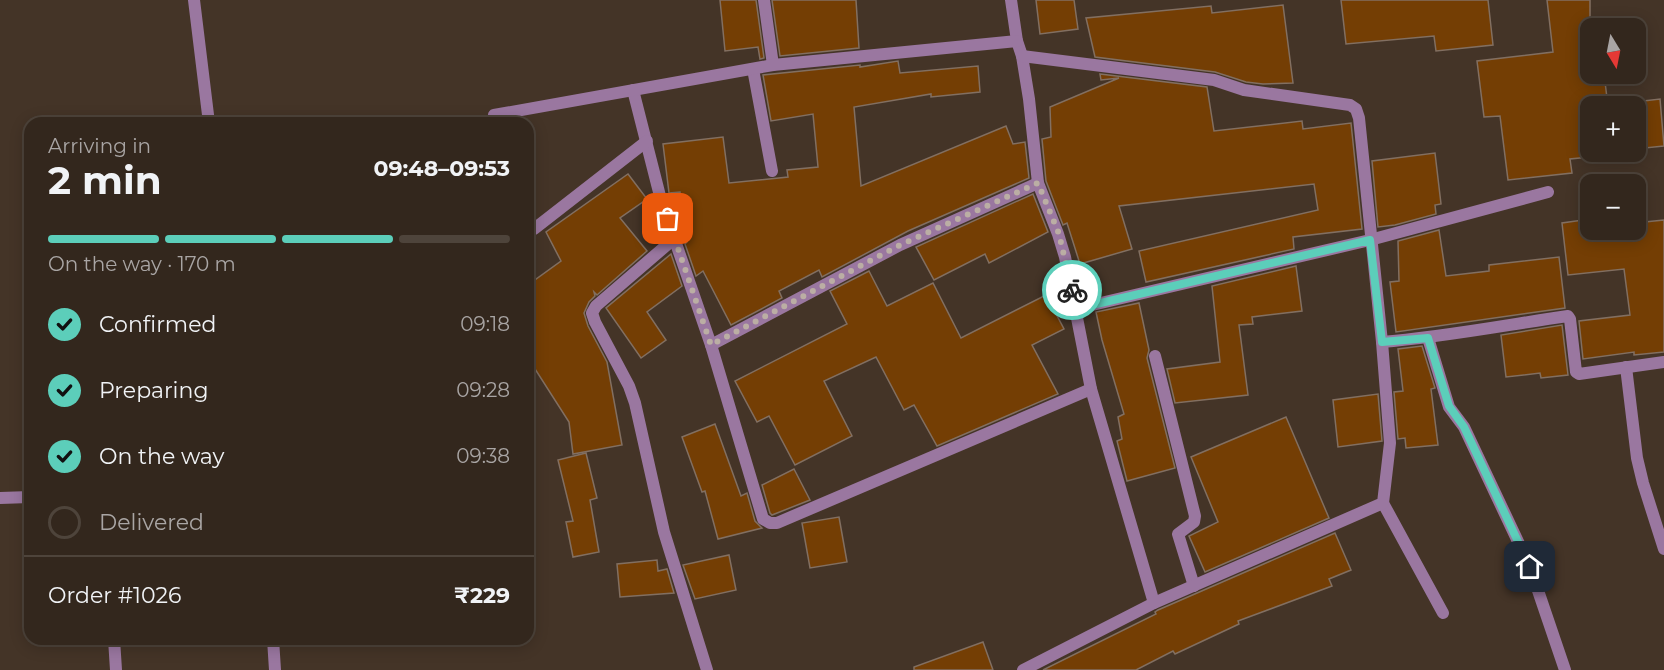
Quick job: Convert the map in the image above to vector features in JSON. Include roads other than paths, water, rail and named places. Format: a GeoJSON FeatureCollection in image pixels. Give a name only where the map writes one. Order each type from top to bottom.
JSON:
{"type":"FeatureCollection","features":[{"type":"Feature","properties":{"kind":"street"},"geometry":{"type":"LineString","coordinates":[[194,0],[208,117]]}},
{"type":"Feature","properties":{"kind":"street"},"geometry":{"type":"LineString","coordinates":[[764,0],[773,64]]}},
{"type":"Feature","properties":{"kind":"street"},"geometry":{"type":"LineString","coordinates":[[1011,0],[1029,99],[1038,183],[1059,234],[1091,389],[1154,603]]}},
{"type":"Feature","properties":{"kind":"street"},"geometry":{"type":"LineString","coordinates":[[494,115],[773,64],[1017,40]]}},
{"type":"Feature","properties":{"kind":"street"},"geometry":{"type":"LineString","coordinates":[[1022,56],[1214,80],[1244,90],[1350,105],[1356,109],[1359,118],[1382,342],[1390,443],[1383,503],[1443,613]]}},
{"type":"Feature","properties":{"kind":"street"},"geometry":{"type":"LineString","coordinates":[[753,69],[772,171]]}},
{"type":"Feature","properties":{"kind":"street"},"geometry":{"type":"LineString","coordinates":[[633,90],[661,200],[711,345],[763,519],[770,523],[777,523],[1091,389]]}},
{"type":"Feature","properties":{"kind":"street"},"geometry":{"type":"LineString","coordinates":[[534,229],[646,141]]}},
{"type":"Feature","properties":{"kind":"street"},"geometry":{"type":"LineString","coordinates":[[711,345],[900,245],[1038,183]]}},
{"type":"Feature","properties":{"kind":"street"},"geometry":{"type":"LineString","coordinates":[[1075,309],[1370,240],[1548,192]]}},
{"type":"Feature","properties":{"kind":"street"},"geometry":{"type":"LineString","coordinates":[[675,238],[596,306],[592,313],[629,386],[635,403],[664,532],[707,670]]}},
{"type":"Feature","properties":{"kind":"street"},"geometry":{"type":"LineString","coordinates":[[1382,342],[1428,338],[1568,316],[1576,372],[1579,374],[1664,362]]}},
{"type":"Feature","properties":{"kind":"street"},"geometry":{"type":"LineString","coordinates":[[1428,338],[1449,406],[1464,427],[1530,567],[1565,670]]}},
{"type":"Feature","properties":{"kind":"street"},"geometry":{"type":"LineString","coordinates":[[1155,356],[1195,516],[1194,522],[1178,534],[1194,586]]}},
{"type":"Feature","properties":{"kind":"street"},"geometry":{"type":"LineString","coordinates":[[1626,367],[1637,458],[1664,549]]}},
{"type":"Feature","properties":{"kind":"street"},"geometry":{"type":"LineString","coordinates":[[0,498],[24,497]]}},
{"type":"Feature","properties":{"kind":"street"},"geometry":{"type":"LineString","coordinates":[[1023,670],[1154,603],[1383,503]]}},
{"type":"Feature","properties":{"kind":"street"},"geometry":{"type":"LineString","coordinates":[[114,645],[116,670]]}},
{"type":"Feature","properties":{"kind":"street"},"geometry":{"type":"LineString","coordinates":[[273,645],[275,670]]}}]}
